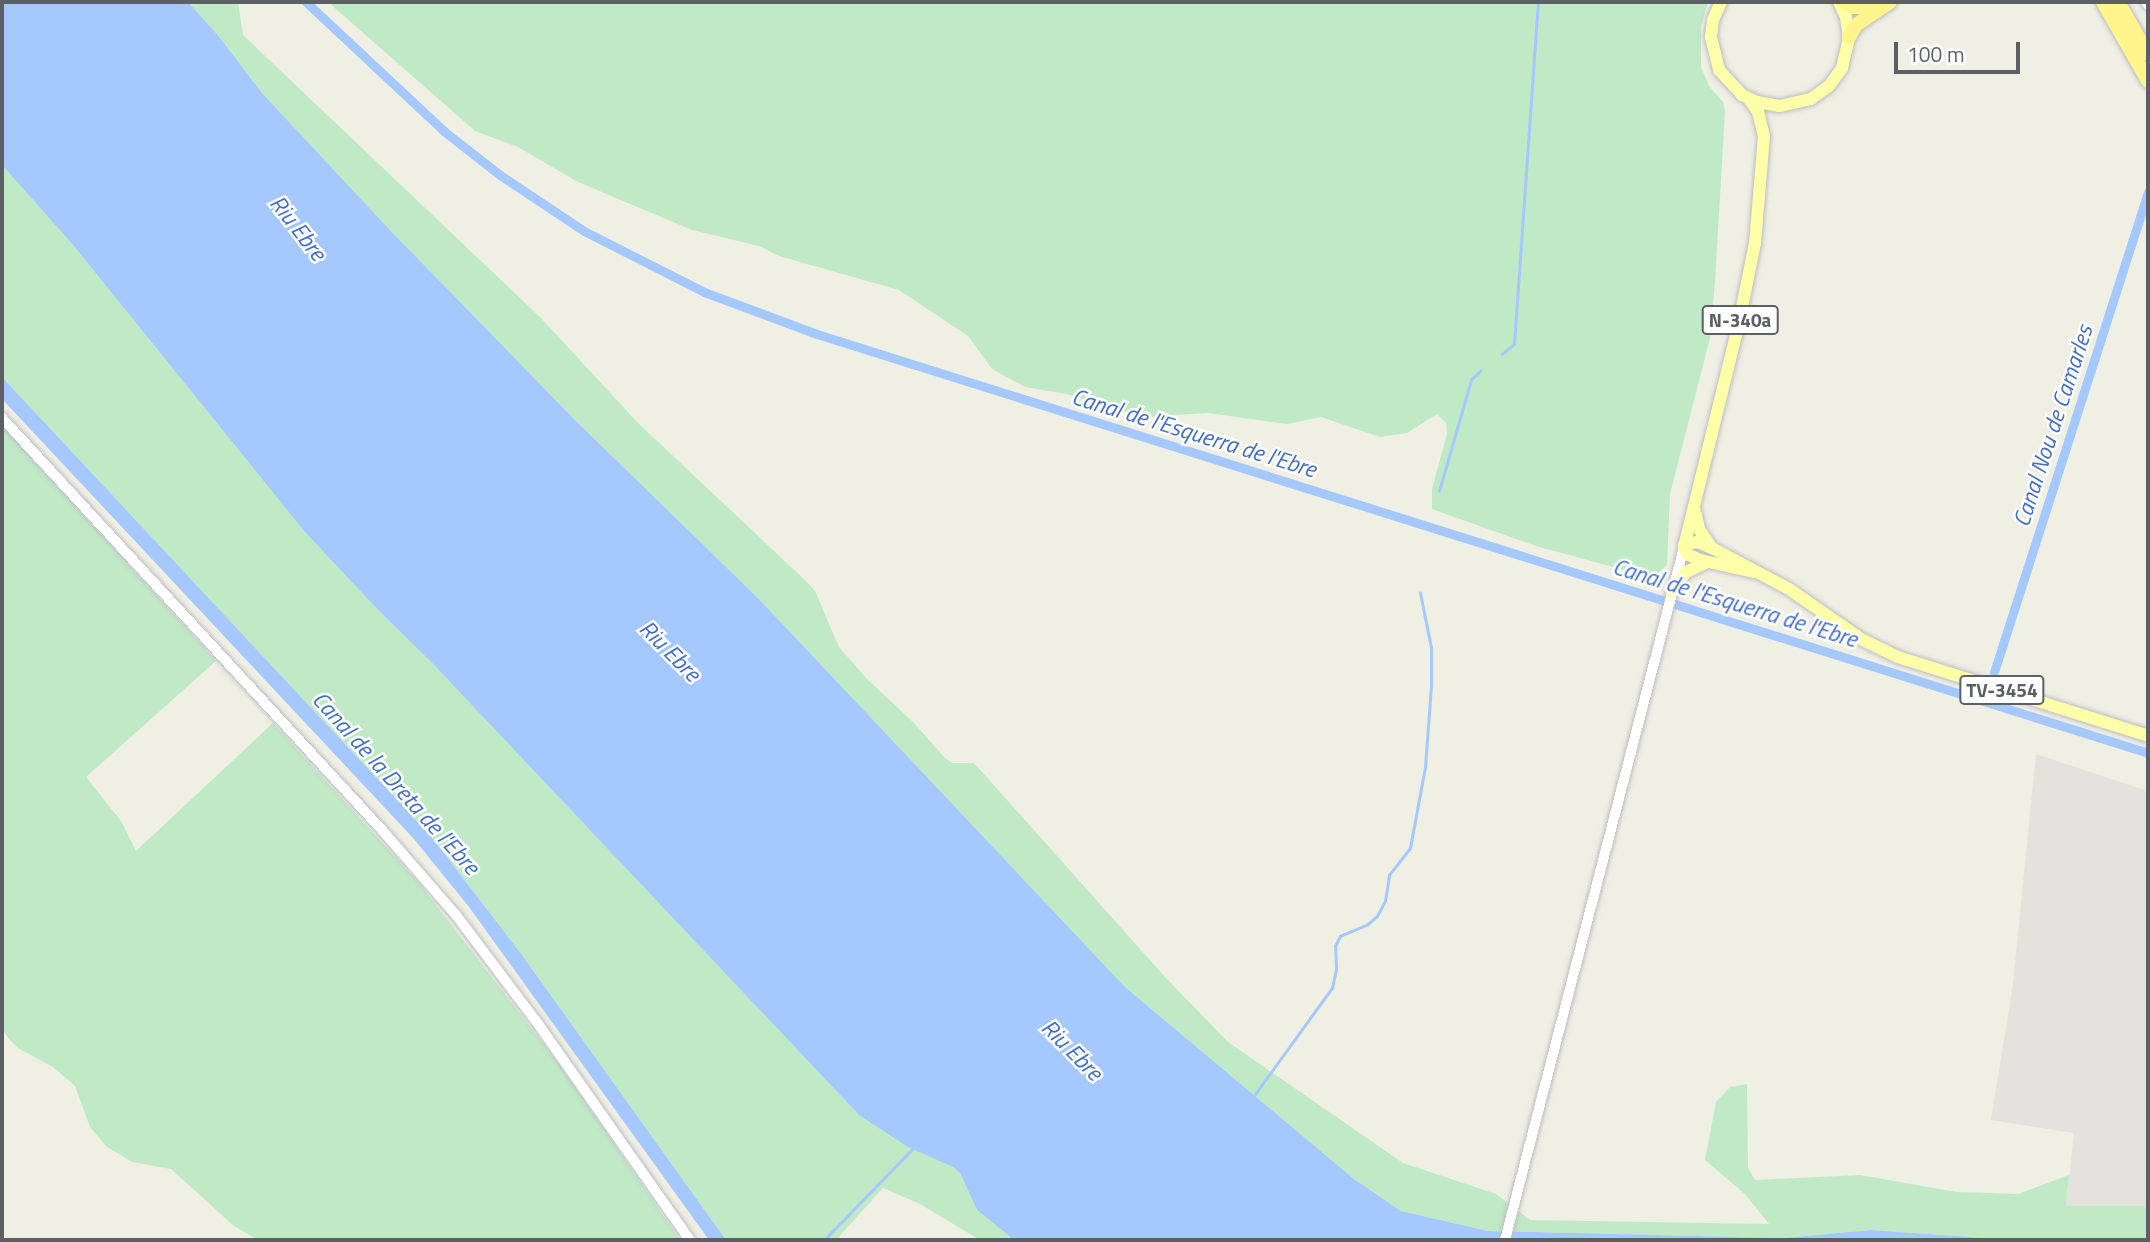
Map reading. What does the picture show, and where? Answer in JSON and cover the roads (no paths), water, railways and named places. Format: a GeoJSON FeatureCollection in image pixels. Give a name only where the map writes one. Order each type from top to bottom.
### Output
{"type":"FeatureCollection","features":[{"type":"Feature","properties":{"kind":"highway"},"geometry":{"type":"LineString","coordinates":[[1841,2],[1853,7],[1871,9],[1888,3]]}},
{"type":"Feature","properties":{"kind":"highway"},"geometry":{"type":"LineString","coordinates":[[2103,2],[2148,81]]}},
{"type":"Feature","properties":{"kind":"highway"},"geometry":{"type":"LineString","coordinates":[[2118,2],[2148,54]]}},
{"type":"Feature","properties":{"kind":"highway"},"geometry":{"type":"LineString","coordinates":[[1849,37],[1856,25],[1888,3]]}},
{"type":"Feature","properties":{"kind":"main road"},"geometry":{"type":"LineString","coordinates":[[1721,2],[1712,29],[1713,54],[1724,77],[1749,99],[1780,106],[1811,99],[1829,86],[1842,68],[1849,37],[1841,2]]}},
{"type":"Feature","properties":{"kind":"main road","name":"N-340a"},"geometry":{"type":"LineString","coordinates":[[1749,99],[1758,112],[1764,136]]}},
{"type":"Feature","properties":{"kind":"main road","name":"N-340a"},"geometry":{"type":"LineString","coordinates":[[1684,546],[1753,257],[1764,136],[1768,121],[1780,106]]}},
{"type":"Feature","properties":{"kind":"main road"},"geometry":{"type":"LineString","coordinates":[[1671,593],[1700,564],[1707,544],[1697,524],[1695,500]]}},
{"type":"Feature","properties":{"kind":"main road"},"geometry":{"type":"LineString","coordinates":[[1700,564],[1687,554],[1684,546],[1692,542],[1707,544]]}},
{"type":"Feature","properties":{"kind":"main road","name":"TV-3454"},"geometry":{"type":"LineString","coordinates":[[1707,544],[1789,589],[1847,631],[1898,657],[2148,736]]}},
{"type":"Feature","properties":{"kind":"main road","name":"TV-3454"},"geometry":{"type":"LineString","coordinates":[[1700,564],[1754,572]]}},
{"type":"Feature","properties":{"kind":"street"},"geometry":{"type":"LineString","coordinates":[[2,418],[382,830],[456,915],[536,1021],[690,1240]]}},
{"type":"Feature","properties":{"kind":"street","name":"N-340a"},"geometry":{"type":"LineString","coordinates":[[1506,1240],[1684,546]]}},
{"type":"Feature","properties":{"kind":"water","name":"Riu Ebre"},"geometry":{"type":"Polygon","coordinates":[[[2,2],[188,2],[217,34],[262,93],[389,229],[577,422],[759,599],[1125,987],[1354,1179],[1401,1211],[1488,1231],[1784,1238],[1871,1230],[2013,1240],[1014,1240],[977,1210],[960,1173],[953,1167],[908,1147],[859,1115],[433,664],[377,609],[304,531],[73,245],[2,165],[2,2]]]}},
{"type":"Feature","properties":{"kind":"water"},"geometry":{"type":"Polygon","coordinates":[[[2,377],[430,835],[522,955],[726,1240],[709,1240],[469,907],[414,839],[2,399],[2,377]]]}},
{"type":"Feature","properties":{"kind":"waterway","name":"Canal de l'Esquerra de l'Ebre"},"geometry":{"type":"LineString","coordinates":[[306,2],[445,132],[500,175],[584,231],[704,292],[817,334],[2148,753]]}},
{"type":"Feature","properties":{"kind":"waterway"},"geometry":{"type":"LineString","coordinates":[[1502,354],[1514,344],[1538,3]]}},
{"type":"Feature","properties":{"kind":"waterway","name":"Canal Nou de Camarles"},"geometry":{"type":"LineString","coordinates":[[1994,672],[2148,192]]}},
{"type":"Feature","properties":{"kind":"waterway"},"geometry":{"type":"LineString","coordinates":[[1439,491],[1471,380],[1480,371]]}},
{"type":"Feature","properties":{"kind":"waterway"},"geometry":{"type":"LineString","coordinates":[[1253,1097],[1332,988],[1336,969],[1335,946],[1340,936],[1368,924],[1377,916],[1385,901],[1389,875],[1410,848],[1425,767],[1431,686],[1431,648],[1420,593]]}},
{"type":"Feature","properties":{"kind":"waterway"},"geometry":{"type":"LineString","coordinates":[[824,1240],[914,1147]]}},
{"type":"Feature","properties":{"kind":"water label","name":"Canal de la Dreta de l'Ebre"},"geometry":{"type":"Point","coordinates":[396,783]}}]}
